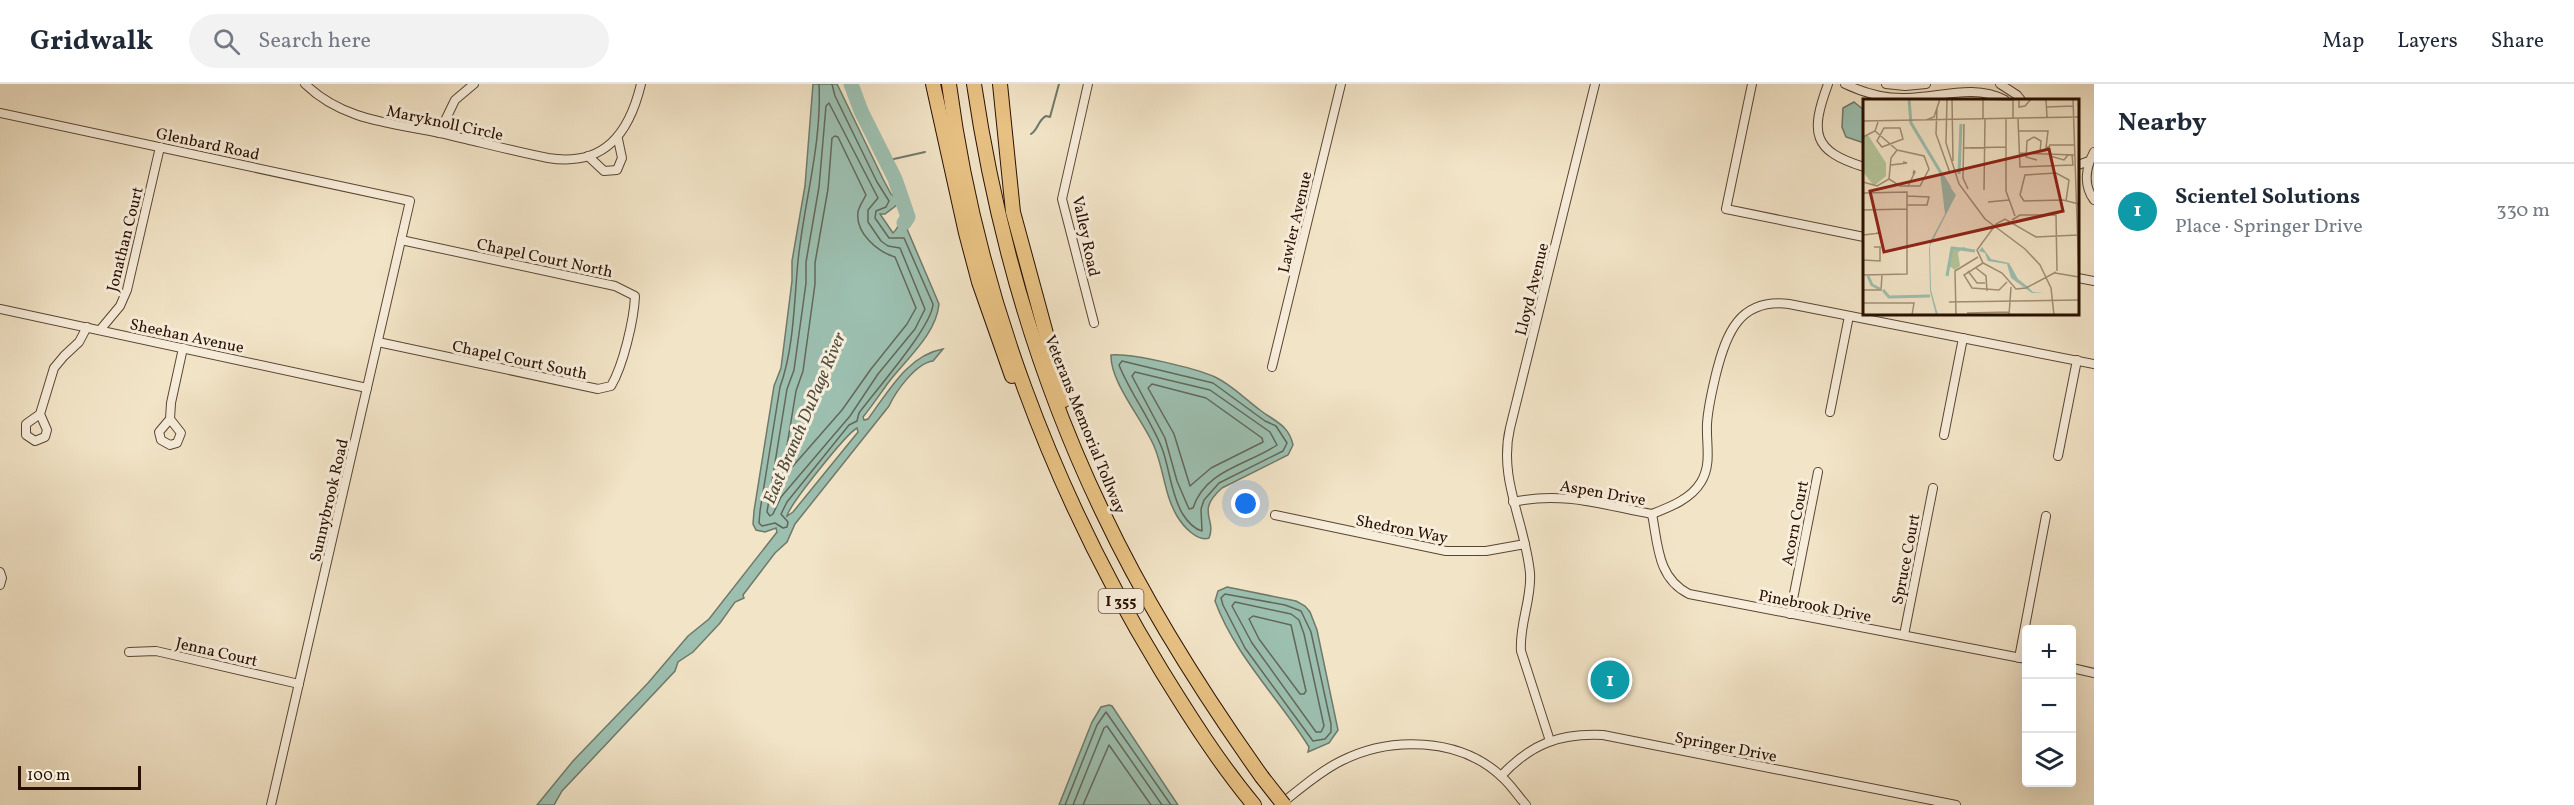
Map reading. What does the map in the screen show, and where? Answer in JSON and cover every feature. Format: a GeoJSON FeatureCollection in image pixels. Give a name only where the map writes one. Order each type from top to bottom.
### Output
{"type":"FeatureCollection","features":[{"type":"Feature","properties":{"kind":"highway"},"geometry":{"type":"LineString","coordinates":[[933,84],[955,192],[979,282],[1011,375],[1027,394]]}},
{"type":"Feature","properties":{"kind":"highway","name":"I 355"},"geometry":{"type":"LineString","coordinates":[[949,84],[969,194],[986,266],[1027,394],[1076,513],[1121,602],[1189,715],[1254,805]]}},
{"type":"Feature","properties":{"kind":"highway","name":"Veterans Memorial Tollway"},"geometry":{"type":"LineString","coordinates":[[974,84],[991,182],[1018,291],[1035,345],[1072,444],[1103,515],[1141,586],[1203,692],[1262,777],[1286,802]]}},
{"type":"Feature","properties":{"kind":"highway"},"geometry":{"type":"LineString","coordinates":[[1000,84],[1013,212],[1069,422],[1072,444]]}},
{"type":"Feature","properties":{"kind":"street","name":"Maryknoll Circle"},"geometry":{"type":"LineString","coordinates":[[305,84],[329,103],[356,116],[555,160],[588,156],[605,149],[618,139]]}},
{"type":"Feature","properties":{"kind":"street"},"geometry":{"type":"LineString","coordinates":[[439,133],[455,100],[474,84]]}},
{"type":"Feature","properties":{"kind":"street"},"geometry":{"type":"LineString","coordinates":[[588,156],[604,171],[617,170],[622,158],[618,139],[633,112],[641,84]]}},
{"type":"Feature","properties":{"kind":"street","name":"Valley Road"},"geometry":{"type":"LineString","coordinates":[[1088,84],[1062,200],[1094,323]]}},
{"type":"Feature","properties":{"kind":"street","name":"Lawler Avenue"},"geometry":{"type":"LineString","coordinates":[[1272,367],[1341,84]]}},
{"type":"Feature","properties":{"kind":"street","name":"Lloyd Avenue"},"geometry":{"type":"LineString","coordinates":[[1550,741],[1521,651],[1530,574],[1506,468],[1508,438],[1595,84]]}},
{"type":"Feature","properties":{"kind":"street"},"geometry":{"type":"LineString","coordinates":[[1752,84],[1726,209],[1863,237]]}},
{"type":"Feature","properties":{"kind":"street"},"geometry":{"type":"LineString","coordinates":[[1828,84],[1818,112],[1818,134],[1825,150],[1845,161],[1863,167]]}},
{"type":"Feature","properties":{"kind":"street"},"geometry":{"type":"LineString","coordinates":[[1845,84],[1880,96],[1905,98],[1931,98],[1960,88],[1983,86],[2004,99]]}},
{"type":"Feature","properties":{"kind":"street"},"geometry":{"type":"LineString","coordinates":[[1886,84],[1905,86],[1926,84]]}},
{"type":"Feature","properties":{"kind":"street"},"geometry":{"type":"LineString","coordinates":[[1930,84],[1931,98]]}},
{"type":"Feature","properties":{"kind":"street"},"geometry":{"type":"LineString","coordinates":[[2000,84],[2020,99]]}},
{"type":"Feature","properties":{"kind":"street","name":"Glenbard Road"},"geometry":{"type":"LineString","coordinates":[[0,113],[410,201]]}},
{"type":"Feature","properties":{"kind":"street","name":"Jonathan Court"},"geometry":{"type":"LineString","coordinates":[[100,330],[120,306],[127,290],[160,147]]}},
{"type":"Feature","properties":{"kind":"street"},"geometry":{"type":"LineString","coordinates":[[2094,152],[2082,161],[2094,200]]}},
{"type":"Feature","properties":{"kind":"street","name":"Sunnybrook Road"},"geometry":{"type":"LineString","coordinates":[[271,805],[410,201]]}},
{"type":"Feature","properties":{"kind":"street","name":"Chapel Court North"},"geometry":{"type":"LineString","coordinates":[[401,240],[619,287],[635,296],[635,309],[626,342]]}},
{"type":"Feature","properties":{"kind":"street"},"geometry":{"type":"LineString","coordinates":[[2079,278],[2094,281]]}},
{"type":"Feature","properties":{"kind":"street"},"geometry":{"type":"LineString","coordinates":[[1652,514],[1673,506],[1696,490],[1703,478],[1708,456],[1707,422],[1710,398],[1726,338],[1733,326],[1749,312],[1776,303],[2094,364]]}},
{"type":"Feature","properties":{"kind":"street","name":"Sheehan Avenue"},"geometry":{"type":"LineString","coordinates":[[0,309],[367,388]]}},
{"type":"Feature","properties":{"kind":"street"},"geometry":{"type":"LineString","coordinates":[[1830,412],[1849,316]]}},
{"type":"Feature","properties":{"kind":"street"},"geometry":{"type":"LineString","coordinates":[[39,414],[54,368],[79,342],[87,327]]}},
{"type":"Feature","properties":{"kind":"street"},"geometry":{"type":"LineString","coordinates":[[1944,435],[1963,338]]}},
{"type":"Feature","properties":{"kind":"street","name":"Chapel Court South"},"geometry":{"type":"LineString","coordinates":[[378,342],[598,389],[611,386],[616,379],[620,372],[626,342]]}},
{"type":"Feature","properties":{"kind":"street"},"geometry":{"type":"LineString","coordinates":[[170,419],[171,403],[183,348]]}},
{"type":"Feature","properties":{"kind":"street"},"geometry":{"type":"LineString","coordinates":[[2058,456],[2077,360]]}},
{"type":"Feature","properties":{"kind":"street","name":"Acorn Court"},"geometry":{"type":"LineString","coordinates":[[1790,614],[1818,472]]}},
{"type":"Feature","properties":{"kind":"street","name":"Spruce Court"},"geometry":{"type":"LineString","coordinates":[[1904,635],[1933,488]]}},
{"type":"Feature","properties":{"kind":"street","name":"Aspen Drive"},"geometry":{"type":"LineString","coordinates":[[1513,502],[1560,496],[1652,514]]}},
{"type":"Feature","properties":{"kind":"street","name":"Pinebrook Drive"},"geometry":{"type":"LineString","coordinates":[[1652,514],[1658,554],[1665,572],[1682,590],[1702,597],[2022,658]]}},
{"type":"Feature","properties":{"kind":"street","name":"Shedron Way"},"geometry":{"type":"LineString","coordinates":[[1275,516],[1446,551],[1479,552],[1525,544]]}},
{"type":"Feature","properties":{"kind":"street"},"geometry":{"type":"LineString","coordinates":[[2028,625],[2046,516]]}},
{"type":"Feature","properties":{"kind":"street"},"geometry":{"type":"LineString","coordinates":[[0,572],[2,578],[0,585]]}},
{"type":"Feature","properties":{"kind":"street","name":"Jenna Court"},"geometry":{"type":"LineString","coordinates":[[129,652],[156,651],[299,684]]}},
{"type":"Feature","properties":{"kind":"street"},"geometry":{"type":"LineString","coordinates":[[2076,669],[2094,673]]}},
{"type":"Feature","properties":{"kind":"street","name":"Springer Drive"},"geometry":{"type":"LineString","coordinates":[[1501,776],[1522,756],[1550,741],[1584,734],[1603,735],[1956,805]]}},
{"type":"Feature","properties":{"kind":"street"},"geometry":{"type":"LineString","coordinates":[[1286,802],[1339,762],[1363,752],[1394,745],[1426,745],[1450,750],[1476,760],[1501,776],[1526,805]]}},
{"type":"Feature","properties":{"kind":"water"},"geometry":{"type":"Polygon","coordinates":[[[813,84],[837,84],[891,194],[910,207],[906,219],[907,229],[939,304],[937,315],[926,336],[888,383],[863,417],[864,420],[868,419],[909,367],[919,359],[943,349],[933,361],[913,372],[896,393],[889,406],[795,524],[787,542],[775,553],[743,595],[744,598],[735,602],[720,623],[693,652],[678,662],[675,671],[562,791],[554,805],[537,805],[573,761],[648,683],[688,636],[709,619],[777,532],[776,528],[765,532],[756,530],[753,524],[754,511],[774,386],[781,368],[792,281],[792,261],[805,186],[813,84]],[[897,205],[885,214],[880,214],[893,233],[901,219],[901,212],[897,205]],[[857,428],[819,470],[787,516],[793,512],[858,432],[857,428]]]}},
{"type":"Feature","properties":{"kind":"water"},"geometry":{"type":"Polygon","coordinates":[[[1854,102],[1863,109],[1863,143],[1846,137],[1842,127],[1843,108],[1854,102]]]}},
{"type":"Feature","properties":{"kind":"water"},"geometry":{"type":"Polygon","coordinates":[[[1111,355],[1133,356],[1163,362],[1215,377],[1280,424],[1291,438],[1293,445],[1288,455],[1222,488],[1214,496],[1208,509],[1211,525],[1209,538],[1204,539],[1195,535],[1177,516],[1169,499],[1154,446],[1121,389],[1112,366],[1111,355]]]}},
{"type":"Feature","properties":{"kind":"water"},"geometry":{"type":"Polygon","coordinates":[[[1227,587],[1296,601],[1310,612],[1317,630],[1338,730],[1329,743],[1308,752],[1309,747],[1234,640],[1215,601],[1218,591],[1227,587]]]}},
{"type":"Feature","properties":{"kind":"water"},"geometry":{"type":"Polygon","coordinates":[[[1112,706],[1178,805],[1059,805],[1092,722],[1101,707],[1112,706]]]}},
{"type":"Feature","properties":{"kind":"waterway","name":"East Branch DuPage River"},"geometry":{"type":"LineString","coordinates":[[851,84],[861,111],[895,179],[908,217],[904,223]]}},
{"type":"Feature","properties":{"kind":"waterway"},"geometry":{"type":"LineString","coordinates":[[1031,134],[1043,118],[1050,117],[1059,84]]}},
{"type":"Feature","properties":{"kind":"waterway"},"geometry":{"type":"LineString","coordinates":[[885,161],[925,152]]}},
{"type":"Feature","properties":{"kind":"place","name":"Scientel Solutions"},"geometry":{"type":"Point","coordinates":[1610,680]}}]}
